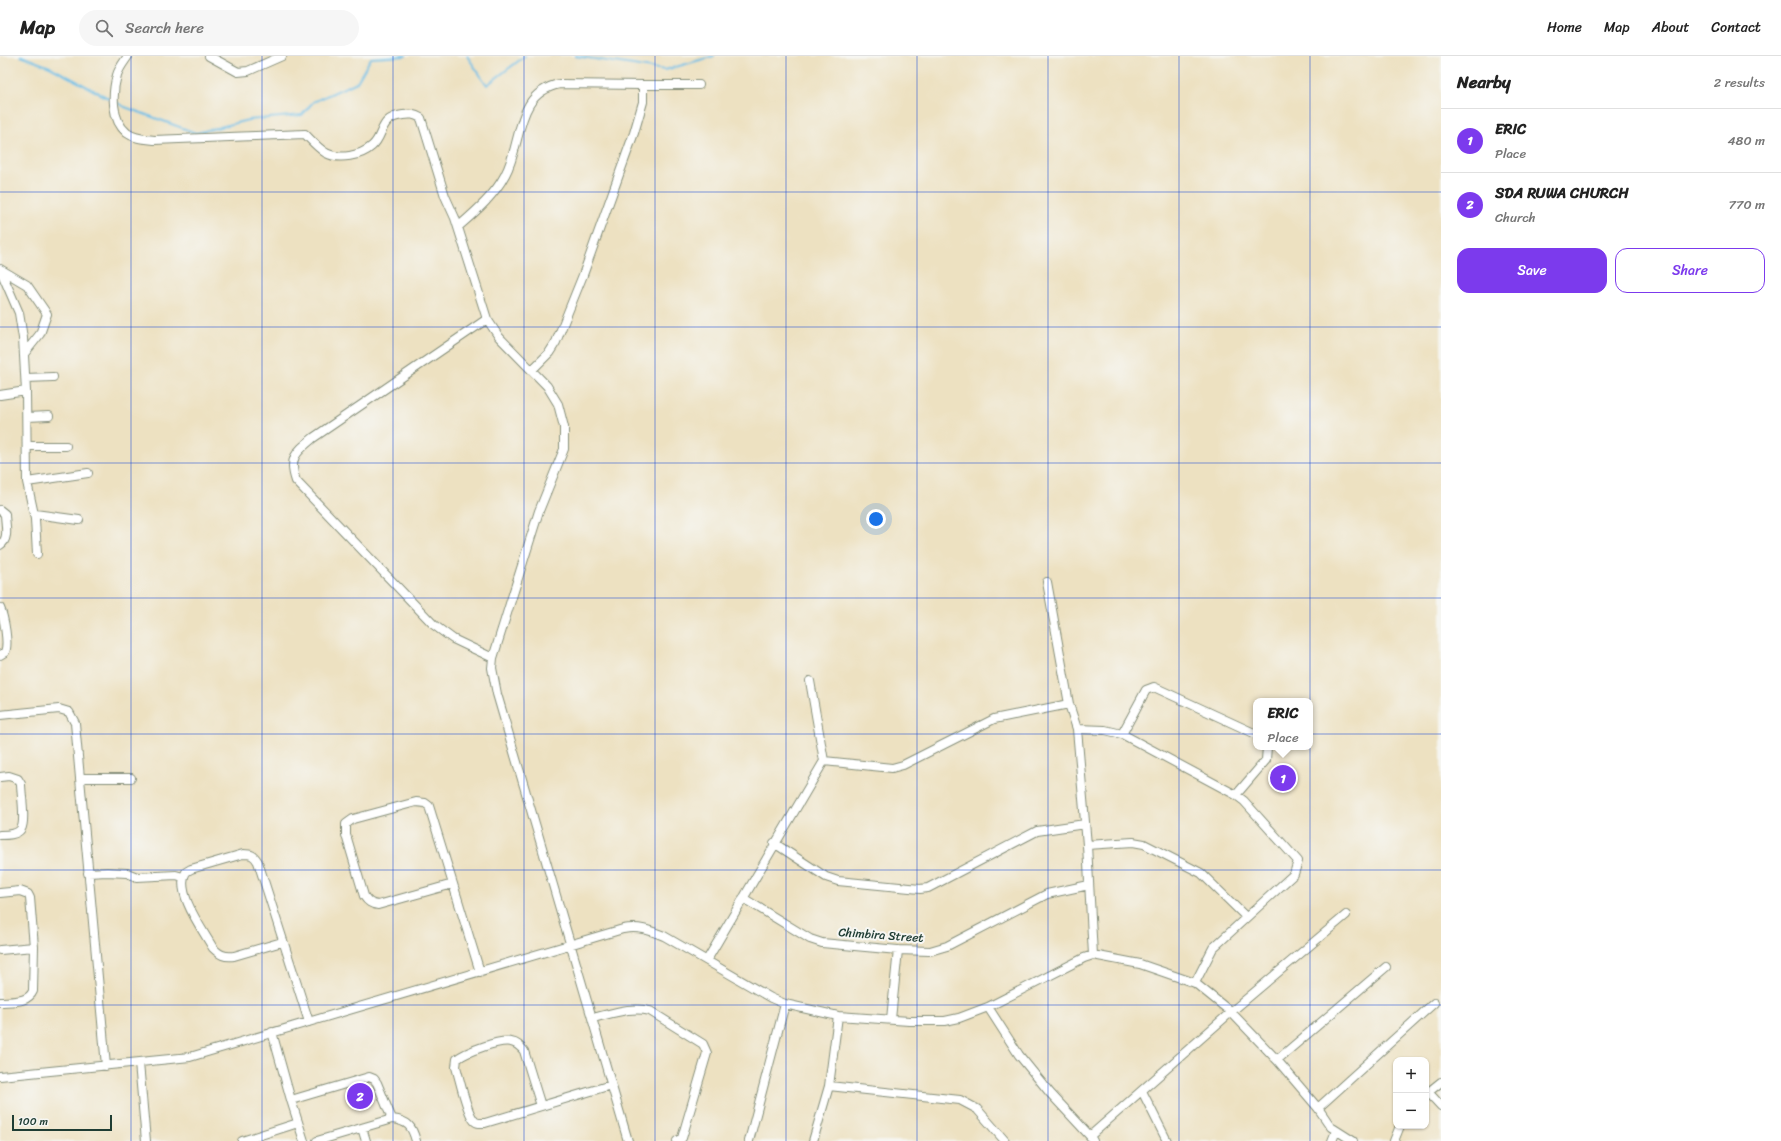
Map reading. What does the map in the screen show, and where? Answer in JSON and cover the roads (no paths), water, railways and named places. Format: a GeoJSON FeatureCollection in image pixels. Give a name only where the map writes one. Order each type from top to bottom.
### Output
{"type":"FeatureCollection","features":[{"type":"Feature","properties":{"kind":"street"},"geometry":{"type":"LineString","coordinates":[[128,56],[117,75],[114,96],[115,114],[127,133],[135,137],[154,140],[305,134],[326,153],[338,157],[355,155],[373,146],[388,120],[398,116],[413,114],[421,118],[445,196],[458,227],[486,319],[499,336],[547,386],[558,404],[564,427],[564,449],[539,511],[493,658],[493,680],[628,1141]]}},
{"type":"Feature","properties":{"kind":"street"},"geometry":{"type":"LineString","coordinates":[[209,56],[238,72],[248,71],[282,56]]}},
{"type":"Feature","properties":{"kind":"street"},"geometry":{"type":"LineString","coordinates":[[458,227],[484,203],[506,174],[526,111],[532,99],[540,91],[560,84],[699,85]]}},
{"type":"Feature","properties":{"kind":"street"},"geometry":{"type":"LineString","coordinates":[[532,370],[549,353],[556,342],[583,275],[634,133],[643,102],[643,85]]}},
{"type":"Feature","properties":{"kind":"street"},"geometry":{"type":"LineString","coordinates":[[0,269],[27,285],[47,314],[40,334],[24,354]]}},
{"type":"Feature","properties":{"kind":"street"},"geometry":{"type":"LineString","coordinates":[[0,269],[19,313],[26,378],[27,482],[35,514],[37,554]]}},
{"type":"Feature","properties":{"kind":"street"},"geometry":{"type":"LineString","coordinates":[[486,319],[313,438],[297,452],[292,463],[292,470],[296,481],[434,625],[453,639],[493,658]]}},
{"type":"Feature","properties":{"kind":"street"},"geometry":{"type":"LineString","coordinates":[[26,378],[53,377]]}},
{"type":"Feature","properties":{"kind":"street"},"geometry":{"type":"LineString","coordinates":[[0,395],[26,391]]}},
{"type":"Feature","properties":{"kind":"street"},"geometry":{"type":"LineString","coordinates":[[27,417],[49,416]]}},
{"type":"Feature","properties":{"kind":"street"},"geometry":{"type":"LineString","coordinates":[[27,446],[66,446]]}},
{"type":"Feature","properties":{"kind":"street"},"geometry":{"type":"LineString","coordinates":[[27,482],[88,473]]}},
{"type":"Feature","properties":{"kind":"street"},"geometry":{"type":"LineString","coordinates":[[0,510],[4,514],[6,538],[4,543],[0,545]]}},
{"type":"Feature","properties":{"kind":"street"},"geometry":{"type":"LineString","coordinates":[[35,514],[80,520]]}},
{"type":"Feature","properties":{"kind":"street"},"geometry":{"type":"LineString","coordinates":[[1047,582],[1069,704],[1076,729],[1087,845],[1093,955]]}},
{"type":"Feature","properties":{"kind":"street"},"geometry":{"type":"LineString","coordinates":[[0,608],[3,616],[7,644],[5,652],[0,655]]}},
{"type":"Feature","properties":{"kind":"street"},"geometry":{"type":"LineString","coordinates":[[707,960],[774,843],[824,761],[810,681]]}},
{"type":"Feature","properties":{"kind":"street"},"geometry":{"type":"LineString","coordinates":[[1122,734],[1146,690],[1154,687],[1253,733]]}},
{"type":"Feature","properties":{"kind":"street"},"geometry":{"type":"LineString","coordinates":[[824,761],[892,768],[903,765],[994,719],[1069,704]]}},
{"type":"Feature","properties":{"kind":"street"},"geometry":{"type":"LineString","coordinates":[[0,715],[59,709],[69,712],[75,723],[106,1066]]}},
{"type":"Feature","properties":{"kind":"street"},"geometry":{"type":"LineString","coordinates":[[1076,729],[1105,730],[1122,734],[1236,795],[1244,801],[1298,861],[1294,874],[1213,948],[1195,983]]}},
{"type":"Feature","properties":{"kind":"street"},"geometry":{"type":"LineString","coordinates":[[1236,795],[1266,760],[1267,750]]}},
{"type":"Feature","properties":{"kind":"street"},"geometry":{"type":"LineString","coordinates":[[0,777],[9,776],[18,779],[21,784],[23,823],[21,830],[0,835]]}},
{"type":"Feature","properties":{"kind":"street"},"geometry":{"type":"LineString","coordinates":[[80,778],[132,778]]}},
{"type":"Feature","properties":{"kind":"street"},"geometry":{"type":"LineString","coordinates":[[453,884],[378,906],[372,905],[364,896],[346,835],[346,824],[353,819],[420,801],[425,802],[432,812],[480,972]]}},
{"type":"Feature","properties":{"kind":"street"},"geometry":{"type":"LineString","coordinates":[[774,843],[826,877],[838,881],[920,889],[928,888],[1037,831],[1085,824]]}},
{"type":"Feature","properties":{"kind":"street"},"geometry":{"type":"LineString","coordinates":[[1087,845],[1133,842],[1144,844],[1201,873],[1246,917]]}},
{"type":"Feature","properties":{"kind":"street"},"geometry":{"type":"LineString","coordinates":[[282,942],[234,956],[227,957],[218,954],[213,948],[185,899],[182,890],[183,877],[186,872],[191,869],[243,854],[250,854],[254,856],[258,862],[308,1022]]}},
{"type":"Feature","properties":{"kind":"street"},"geometry":{"type":"LineString","coordinates":[[88,873],[118,872],[137,877],[176,875],[183,877]]}},
{"type":"Feature","properties":{"kind":"street","name":"Chimbira Street"},"geometry":{"type":"LineString","coordinates":[[743,898],[810,939],[822,943],[898,950],[938,949],[1047,894],[1089,885]]}},
{"type":"Feature","properties":{"kind":"street"},"geometry":{"type":"LineString","coordinates":[[0,893],[20,891],[28,894],[30,898],[34,948],[33,990],[31,995],[22,1000],[0,1002]]}},
{"type":"Feature","properties":{"kind":"street"},"geometry":{"type":"LineString","coordinates":[[988,1007],[1018,1055],[1092,1138],[1142,1091],[1231,1012],[1346,915]]}},
{"type":"Feature","properties":{"kind":"street"},"geometry":{"type":"LineString","coordinates":[[0,1076],[196,1056],[272,1032],[623,929],[646,928],[664,936],[707,960],[771,998],[785,1004],[838,1016],[909,1021],[945,1021],[959,1018],[988,1007],[1084,958],[1093,955],[1140,964],[1195,983],[1231,1012],[1277,1060],[1318,1108],[1331,1127],[1353,1141]]}},
{"type":"Feature","properties":{"kind":"street"},"geometry":{"type":"LineString","coordinates":[[0,950],[34,948]]}},
{"type":"Feature","properties":{"kind":"street"},"geometry":{"type":"LineString","coordinates":[[891,1019],[898,950]]}},
{"type":"Feature","properties":{"kind":"street"},"geometry":{"type":"LineString","coordinates":[[1277,1060],[1386,966]]}},
{"type":"Feature","properties":{"kind":"street"},"geometry":{"type":"LineString","coordinates":[[1318,1108],[1434,1003]]}},
{"type":"Feature","properties":{"kind":"street"},"geometry":{"type":"LineString","coordinates":[[749,1141],[785,1004]]}},
{"type":"Feature","properties":{"kind":"street"},"geometry":{"type":"LineString","coordinates":[[592,1018],[629,1009],[642,1008],[650,1011],[703,1044],[707,1053],[684,1133],[682,1138],[677,1141]]}},
{"type":"Feature","properties":{"kind":"street"},"geometry":{"type":"LineString","coordinates":[[813,1141],[828,1086],[838,1016]]}},
{"type":"Feature","properties":{"kind":"street"},"geometry":{"type":"LineString","coordinates":[[272,1032],[304,1141]]}},
{"type":"Feature","properties":{"kind":"street"},"geometry":{"type":"LineString","coordinates":[[541,1106],[524,1051],[519,1045],[503,1041],[463,1055],[457,1060],[456,1067],[470,1113],[474,1120],[478,1123],[485,1123],[611,1085]]}},
{"type":"Feature","properties":{"kind":"street"},"geometry":{"type":"LineString","coordinates":[[139,1063],[146,1141]]}},
{"type":"Feature","properties":{"kind":"street"},"geometry":{"type":"LineString","coordinates":[[291,1100],[369,1077],[374,1079],[377,1083],[392,1120]]}},
{"type":"Feature","properties":{"kind":"street"},"geometry":{"type":"LineString","coordinates":[[1429,1091],[1441,1082]]}},
{"type":"Feature","properties":{"kind":"street"},"geometry":{"type":"LineString","coordinates":[[828,1086],[960,1100],[977,1109],[1006,1141]]}},
{"type":"Feature","properties":{"kind":"street"},"geometry":{"type":"LineString","coordinates":[[1142,1091],[1167,1141]]}},
{"type":"Feature","properties":{"kind":"street"},"geometry":{"type":"LineString","coordinates":[[1429,1095],[1441,1106]]}},
{"type":"Feature","properties":{"kind":"street"},"geometry":{"type":"LineString","coordinates":[[317,1141],[392,1120],[401,1120],[408,1123],[414,1132],[416,1141]]}},
{"type":"Feature","properties":{"kind":"street"},"geometry":{"type":"LineString","coordinates":[[242,1141],[298,1123]]}},
{"type":"Feature","properties":{"kind":"street"},"geometry":{"type":"LineString","coordinates":[[362,1128],[366,1141]]}},
{"type":"Feature","properties":{"kind":"street"},"geometry":{"type":"LineString","coordinates":[[1394,1141],[1399,1129]]}},
{"type":"Feature","properties":{"kind":"street"},"geometry":{"type":"LineString","coordinates":[[1332,1141],[1336,1131]]}},
{"type":"Feature","properties":{"kind":"waterway"},"geometry":{"type":"LineString","coordinates":[[21,56],[50,67],[112,100]]}},
{"type":"Feature","properties":{"kind":"waterway"},"geometry":{"type":"LineString","coordinates":[[116,102],[125,107],[196,133],[248,120],[302,115],[313,102],[357,82],[371,58],[406,56]]}},
{"type":"Feature","properties":{"kind":"waterway"},"geometry":{"type":"LineString","coordinates":[[467,56],[487,85],[525,56]]}},
{"type":"Feature","properties":{"kind":"waterway"},"geometry":{"type":"LineString","coordinates":[[575,56],[665,70],[714,56]]}},
{"type":"Feature","properties":{"kind":"place","name":"ERIC"},"geometry":{"type":"Point","coordinates":[1283,778]}},
{"type":"Feature","properties":{"kind":"place","name":"SDA RUWA CHURCH"},"geometry":{"type":"Point","coordinates":[360,1096]}}]}
